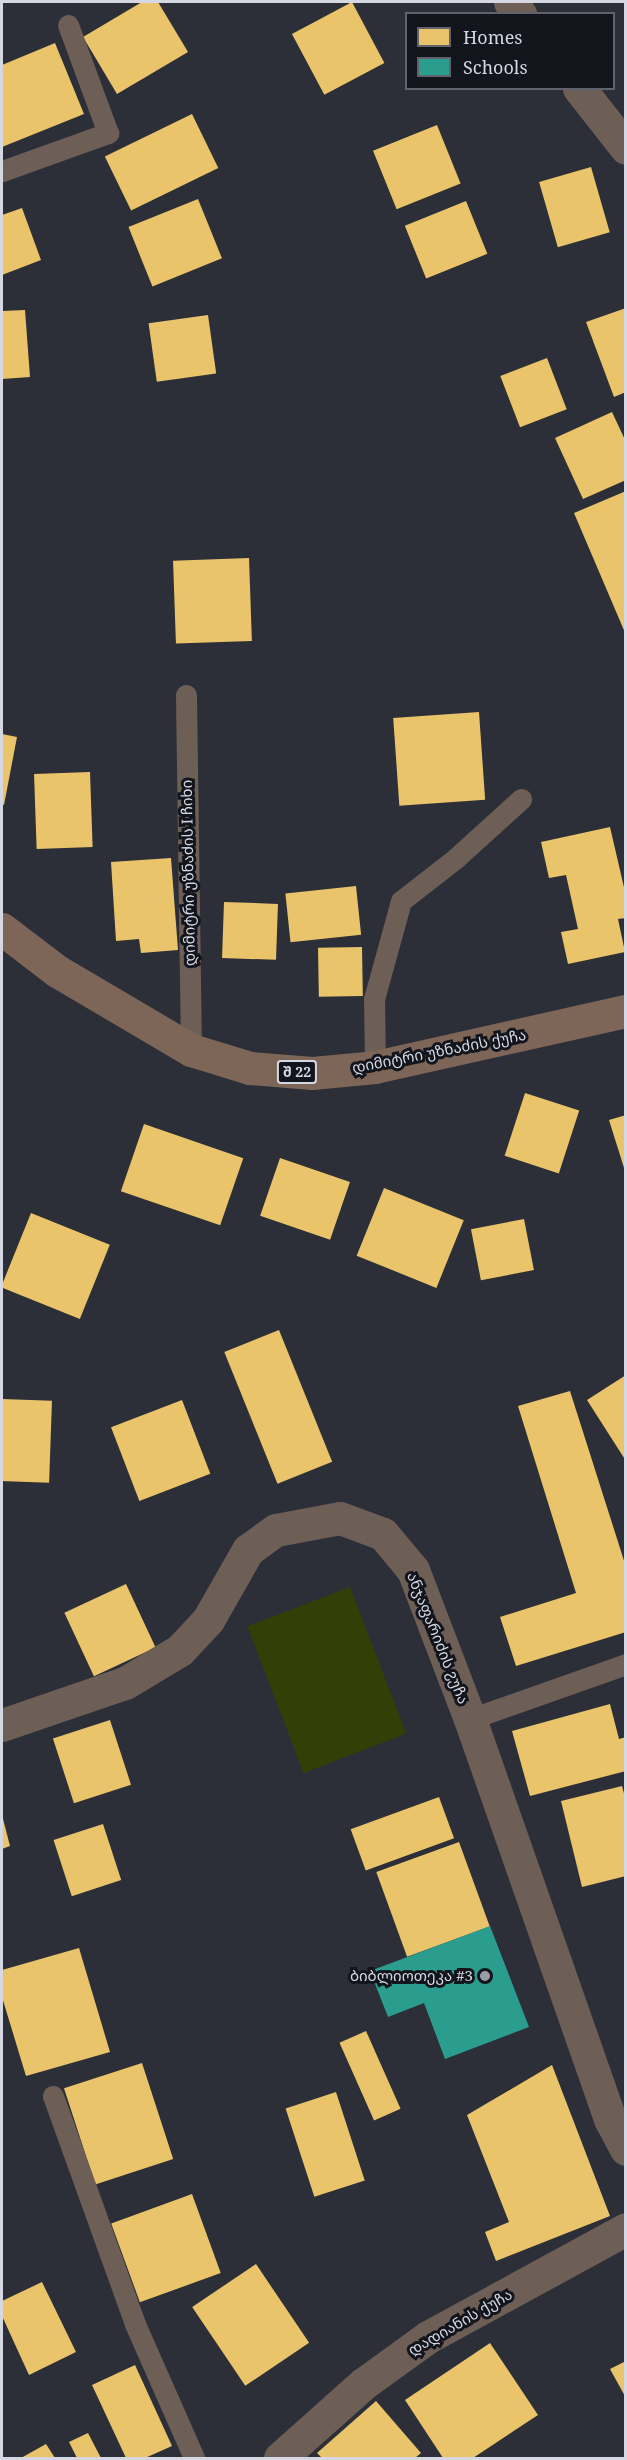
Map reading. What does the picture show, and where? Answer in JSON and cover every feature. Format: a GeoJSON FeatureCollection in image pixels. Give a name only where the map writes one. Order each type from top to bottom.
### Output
{"type":"FeatureCollection","features":[{"type":"Feature","properties":{"kind":"main road","name":"დიმიტრი უზნაძის ქუჩა"},"geometry":{"type":"LineString","coordinates":[[2,929],[57,971],[191,1050],[260,1069],[312,1073],[375,1067],[626,1011]]}},
{"type":"Feature","properties":{"kind":"street"},"geometry":{"type":"LineString","coordinates":[[581,90],[626,148]]}},
{"type":"Feature","properties":{"kind":"street","name":"ანჯაფარიძის ჷუჩა"},"geometry":{"type":"LineString","coordinates":[[2,1725],[125,1683],[180,1650],[208,1620],[248,1550],[276,1530],[340,1518],[383,1534],[413,1570],[471,1719],[610,2119],[626,2149]]}},
{"type":"Feature","properties":{"kind":"street","name":"დადიანის ქუჩა"},"geometry":{"type":"LineString","coordinates":[[288,2456],[363,2384],[428,2337],[626,2229]]}},
{"type":"Feature","properties":{"kind":"lane"},"geometry":{"type":"LineString","coordinates":[[2,171],[108,134],[68,26]]}},
{"type":"Feature","properties":{"kind":"lane","name":"დიმიტრი უზნაძის I ჩიხი"},"geometry":{"type":"LineString","coordinates":[[186,695],[191,1050]]}},
{"type":"Feature","properties":{"kind":"lane"},"geometry":{"type":"LineString","coordinates":[[375,1067],[374,999],[401,901],[456,858],[521,799]]}},
{"type":"Feature","properties":{"kind":"lane"},"geometry":{"type":"LineString","coordinates":[[471,1719],[626,1664]]}},
{"type":"Feature","properties":{"kind":"lane"},"geometry":{"type":"LineString","coordinates":[[53,2096],[135,2324],[194,2458]]}},
{"type":"Feature","properties":{"kind":"green space"},"geometry":{"type":"Polygon","coordinates":[[[350,1587],[406,1734],[304,1773],[247,1626],[350,1587]]]}},
{"type":"Feature","properties":{"kind":"building: Homes"},"geometry":{"type":"Polygon","coordinates":[[[142,2],[158,2],[188,52],[117,94],[83,37],[142,2]]]}},
{"type":"Feature","properties":{"kind":"building: Homes"},"geometry":{"type":"Polygon","coordinates":[[[352,2],[384,63],[324,95],[292,34],[352,2]]]}},
{"type":"Feature","properties":{"kind":"building: Homes"},"geometry":{"type":"Polygon","coordinates":[[[55,43],[84,114],[2,147],[2,65],[55,43]]]}},
{"type":"Feature","properties":{"kind":"building: Homes"},"geometry":{"type":"Polygon","coordinates":[[[192,114],[218,168],[131,210],[105,157],[192,114]]]}},
{"type":"Feature","properties":{"kind":"building: Homes"},"geometry":{"type":"Polygon","coordinates":[[[437,125],[461,183],[397,209],[373,151],[437,125]]]}},
{"type":"Feature","properties":{"kind":"building: Homes"},"geometry":{"type":"Polygon","coordinates":[[[591,167],[610,232],[558,247],[539,182],[591,167]]]}},
{"type":"Feature","properties":{"kind":"building: Homes"},"geometry":{"type":"Polygon","coordinates":[[[198,199],[222,258],[152,286],[128,227],[198,199]]]}},
{"type":"Feature","properties":{"kind":"building: Homes"},"geometry":{"type":"Polygon","coordinates":[[[466,201],[487,254],[426,279],[405,226],[466,201]]]}},
{"type":"Feature","properties":{"kind":"building: Homes"},"geometry":{"type":"Polygon","coordinates":[[[22,208],[41,260],[2,275],[2,215],[22,208]]]}},
{"type":"Feature","properties":{"kind":"building: Homes"},"geometry":{"type":"Polygon","coordinates":[[[626,308],[626,392],[614,397],[586,322],[626,308]]]}},
{"type":"Feature","properties":{"kind":"building: Homes"},"geometry":{"type":"Polygon","coordinates":[[[25,310],[30,377],[2,379],[2,311],[25,310]]]}},
{"type":"Feature","properties":{"kind":"building: Homes"},"geometry":{"type":"Polygon","coordinates":[[[208,315],[216,373],[157,382],[149,323],[208,315]]]}},
{"type":"Feature","properties":{"kind":"building: Homes"},"geometry":{"type":"Polygon","coordinates":[[[547,358],[567,409],[520,427],[500,376],[547,358]]]}},
{"type":"Feature","properties":{"kind":"building: Homes"},"geometry":{"type":"Polygon","coordinates":[[[612,412],[626,442],[626,480],[583,499],[555,438],[612,412]]]}},
{"type":"Feature","properties":{"kind":"building: Homes"},"geometry":{"type":"Polygon","coordinates":[[[626,491],[626,635],[574,513],[626,491]]]}},
{"type":"Feature","properties":{"kind":"building: Homes"},"geometry":{"type":"Polygon","coordinates":[[[249,558],[252,641],[176,644],[173,561],[249,558]]]}},
{"type":"Feature","properties":{"kind":"building: Homes"},"geometry":{"type":"Polygon","coordinates":[[[479,712],[485,800],[399,806],[393,718],[479,712]]]}},
{"type":"Feature","properties":{"kind":"building: Homes"},"geometry":{"type":"Polygon","coordinates":[[[2,734],[17,737],[4,805],[2,804],[2,734]]]}},
{"type":"Feature","properties":{"kind":"building: Homes"},"geometry":{"type":"Polygon","coordinates":[[[90,772],[93,847],[37,849],[34,774],[90,772]]]}},
{"type":"Feature","properties":{"kind":"building: Homes"},"geometry":{"type":"Polygon","coordinates":[[[610,827],[626,896],[626,918],[618,919],[625,952],[568,964],[561,932],[578,929],[566,875],[549,878],[541,842],[610,827]]]}},
{"type":"Feature","properties":{"kind":"building: Homes"},"geometry":{"type":"Polygon","coordinates":[[[171,858],[178,950],[141,953],[139,939],[116,941],[111,862],[171,858]]]}},
{"type":"Feature","properties":{"kind":"building: Homes"},"geometry":{"type":"Polygon","coordinates":[[[356,886],[361,935],[291,942],[285,893],[356,886]]]}},
{"type":"Feature","properties":{"kind":"building: Homes"},"geometry":{"type":"Polygon","coordinates":[[[224,902],[278,904],[276,960],[222,958],[224,902]]]}},
{"type":"Feature","properties":{"kind":"building: Homes"},"geometry":{"type":"Polygon","coordinates":[[[362,947],[363,996],[319,997],[318,948],[362,947]]]}},
{"type":"Feature","properties":{"kind":"building: Homes"},"geometry":{"type":"Polygon","coordinates":[[[525,1093],[579,1111],[559,1173],[505,1156],[525,1093]]]}},
{"type":"Feature","properties":{"kind":"building: Homes"},"geometry":{"type":"Polygon","coordinates":[[[626,1115],[626,1171],[625,1171],[609,1120],[626,1115]]]}},
{"type":"Feature","properties":{"kind":"building: Homes"},"geometry":{"type":"Polygon","coordinates":[[[144,1124],[243,1158],[220,1225],[121,1191],[144,1124]]]}},
{"type":"Feature","properties":{"kind":"building: Homes"},"geometry":{"type":"Polygon","coordinates":[[[280,1158],[350,1182],[330,1240],[260,1216],[280,1158]]]}},
{"type":"Feature","properties":{"kind":"building: Homes"},"geometry":{"type":"Polygon","coordinates":[[[384,1188],[464,1220],[436,1288],[357,1256],[384,1188]]]}},
{"type":"Feature","properties":{"kind":"building: Homes"},"geometry":{"type":"Polygon","coordinates":[[[31,1213],[110,1245],[80,1319],[2,1288],[31,1213]]]}},
{"type":"Feature","properties":{"kind":"building: Homes"},"geometry":{"type":"Polygon","coordinates":[[[524,1219],[534,1270],[481,1280],[471,1229],[524,1219]]]}},
{"type":"Feature","properties":{"kind":"building: Homes"},"geometry":{"type":"Polygon","coordinates":[[[279,1330],[332,1462],[277,1484],[224,1352],[279,1330]]]}},
{"type":"Feature","properties":{"kind":"building: Homes"},"geometry":{"type":"Polygon","coordinates":[[[626,1375],[626,1461],[587,1400],[626,1375]]]}},
{"type":"Feature","properties":{"kind":"building: Homes"},"geometry":{"type":"Polygon","coordinates":[[[570,1391],[626,1567],[626,1632],[516,1666],[500,1617],[576,1593],[518,1406],[570,1391]]]}},
{"type":"Feature","properties":{"kind":"building: Homes"},"geometry":{"type":"Polygon","coordinates":[[[2,1399],[52,1401],[49,1483],[2,1481],[2,1399]]]}},
{"type":"Feature","properties":{"kind":"building: Homes"},"geometry":{"type":"Polygon","coordinates":[[[182,1400],[210,1474],[139,1501],[111,1427],[182,1400]]]}},
{"type":"Feature","properties":{"kind":"building: Homes"},"geometry":{"type":"Polygon","coordinates":[[[126,1584],[156,1647],[94,1676],[64,1613],[126,1584]]]}},
{"type":"Feature","properties":{"kind":"building: Homes"},"geometry":{"type":"Polygon","coordinates":[[[610,1704],[619,1739],[626,1737],[626,1771],[530,1796],[512,1731],[610,1704]]]}},
{"type":"Feature","properties":{"kind":"building: Homes"},"geometry":{"type":"Polygon","coordinates":[[[110,1720],[131,1785],[74,1803],[53,1739],[110,1720]]]}},
{"type":"Feature","properties":{"kind":"building: Homes"},"geometry":{"type":"Polygon","coordinates":[[[622,1786],[626,1801],[626,1876],[582,1887],[561,1801],[622,1786]]]}},
{"type":"Feature","properties":{"kind":"building: Homes"},"geometry":{"type":"Polygon","coordinates":[[[439,1797],[454,1838],[366,1870],[351,1829],[439,1797]]]}},
{"type":"Feature","properties":{"kind":"building: Homes"},"geometry":{"type":"Polygon","coordinates":[[[2,1815],[10,1846],[2,1849],[2,1815]]]}},
{"type":"Feature","properties":{"kind":"building: Homes"},"geometry":{"type":"Polygon","coordinates":[[[103,1824],[121,1880],[72,1896],[54,1840],[103,1824]]]}},
{"type":"Feature","properties":{"kind":"building: Homes"},"geometry":{"type":"Polygon","coordinates":[[[459,1842],[490,1927],[407,1957],[376,1872],[459,1842]]]}},
{"type":"Feature","properties":{"kind":"building: Homes"},"geometry":{"type":"Polygon","coordinates":[[[79,1948],[110,2052],[26,2076],[2,1997],[2,1970],[79,1948]]]}},
{"type":"Feature","properties":{"kind":"building: Homes"},"geometry":{"type":"Polygon","coordinates":[[[366,2031],[401,2109],[374,2120],[340,2043],[366,2031]]]}},
{"type":"Feature","properties":{"kind":"building: Homes"},"geometry":{"type":"Polygon","coordinates":[[[142,2063],[173,2159],[95,2184],[64,2088],[142,2063]]]}},
{"type":"Feature","properties":{"kind":"building: Homes"},"geometry":{"type":"Polygon","coordinates":[[[552,2065],[610,2216],[496,2261],[485,2232],[509,2222],[467,2115],[552,2065]]]}},
{"type":"Feature","properties":{"kind":"building: Homes"},"geometry":{"type":"Polygon","coordinates":[[[336,2092],[365,2180],[314,2197],[286,2108],[336,2092]]]}},
{"type":"Feature","properties":{"kind":"building: Homes"},"geometry":{"type":"Polygon","coordinates":[[[192,2194],[221,2273],[140,2302],[111,2223],[192,2194]]]}},
{"type":"Feature","properties":{"kind":"building: Homes"},"geometry":{"type":"Polygon","coordinates":[[[256,2264],[309,2343],[245,2386],[192,2307],[256,2264]]]}},
{"type":"Feature","properties":{"kind":"building: Homes"},"geometry":{"type":"Polygon","coordinates":[[[42,2282],[76,2352],[29,2375],[2,2316],[2,2301],[42,2282]]]}},
{"type":"Feature","properties":{"kind":"building: Homes"},"geometry":{"type":"Polygon","coordinates":[[[490,2343],[538,2415],[473,2458],[443,2458],[405,2400],[490,2343]]]}},
{"type":"Feature","properties":{"kind":"building: Homes"},"geometry":{"type":"Polygon","coordinates":[[[626,2361],[626,2398],[610,2369],[626,2361]]]}},
{"type":"Feature","properties":{"kind":"building: Homes"},"geometry":{"type":"Polygon","coordinates":[[[135,2365],[172,2446],[145,2458],[126,2458],[92,2385],[135,2365]]]}},
{"type":"Feature","properties":{"kind":"building: Homes"},"geometry":{"type":"Polygon","coordinates":[[[376,2401],[421,2453],[415,2458],[322,2458],[317,2453],[376,2401]]]}},
{"type":"Feature","properties":{"kind":"building: Homes"},"geometry":{"type":"Polygon","coordinates":[[[88,2433],[101,2458],[77,2458],[69,2442],[88,2433]]]}},
{"type":"Feature","properties":{"kind":"building: Homes"},"geometry":{"type":"Polygon","coordinates":[[[46,2444],[55,2458],[21,2458],[46,2444]]]}},
{"type":"Feature","properties":{"kind":"building: Schools"},"geometry":{"type":"Polygon","coordinates":[[[490,1926],[529,2027],[445,2059],[424,2003],[388,2017],[370,1971],[490,1926]]]}},
{"type":"Feature","properties":{"kind":"place","name":"ბიბლიოთეკა #3"},"geometry":{"type":"Point","coordinates":[485,1976]}}]}
